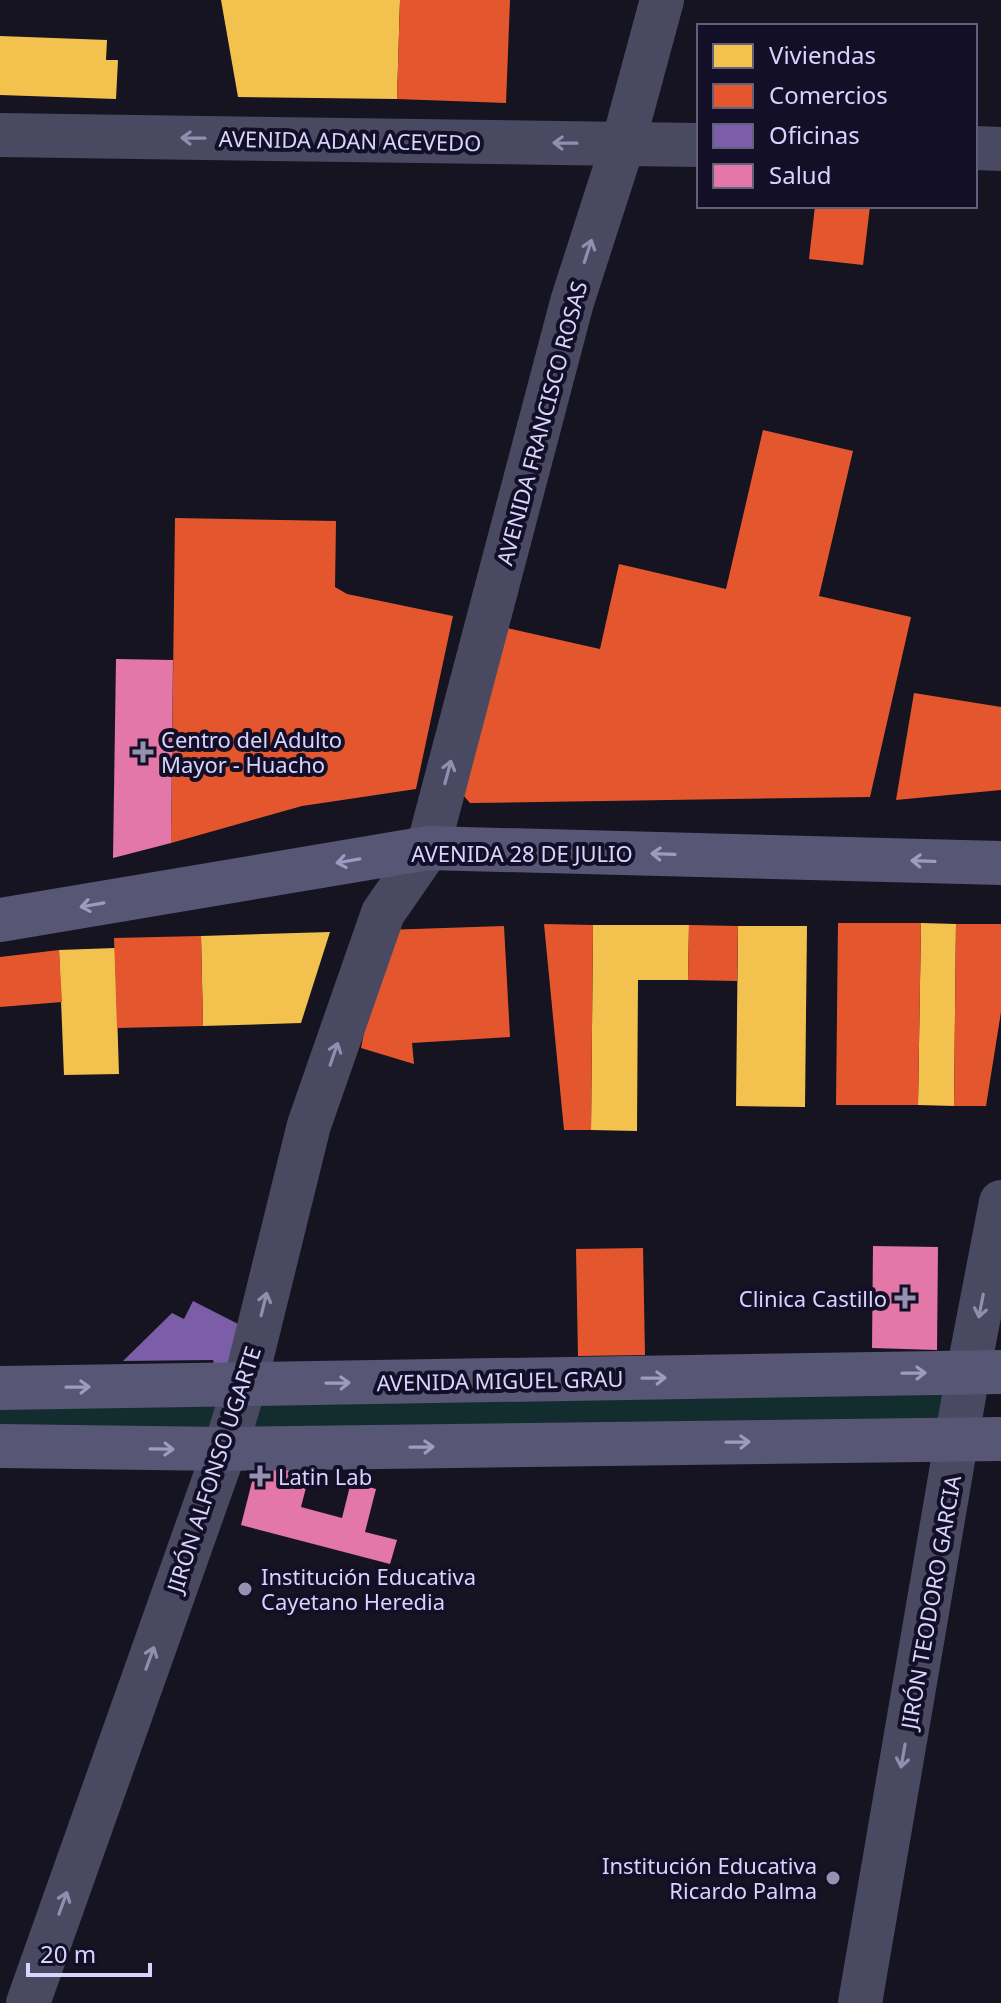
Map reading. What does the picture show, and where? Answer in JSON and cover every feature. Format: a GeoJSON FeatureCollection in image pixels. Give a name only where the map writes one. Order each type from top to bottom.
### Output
{"type":"FeatureCollection","features":[{"type":"Feature","properties":{"kind":"street","name":"AVENIDA FRANCISCO ROSAS"},"geometry":{"type":"LineString","coordinates":[[428,848],[572,302],[623,144],[662,0]]}},
{"type":"Feature","properties":{"kind":"street","name":"AVENIDA ADAN ACEVEDO"},"geometry":{"type":"LineString","coordinates":[[0,135],[697,145]]}},
{"type":"Feature","properties":{"kind":"street"},"geometry":{"type":"LineString","coordinates":[[977,148],[1001,149]]}},
{"type":"Feature","properties":{"kind":"street","name":"AVENIDA 28 DE JULIO"},"geometry":{"type":"LineString","coordinates":[[0,920],[428,848],[1001,863]]}},
{"type":"Feature","properties":{"kind":"street","name":"JIRÓN ALFONSO UGARTE"},"geometry":{"type":"LineString","coordinates":[[28,2003],[225,1449],[245,1384],[309,1125],[383,913],[428,848]]}},
{"type":"Feature","properties":{"kind":"street","name":"JIRÓN TEODORO GARCIA"},"geometry":{"type":"LineString","coordinates":[[860,2003],[958,1439],[984,1372],[1001,1202]]}},
{"type":"Feature","properties":{"kind":"street","name":"AVENIDA MIGUEL GRAU"},"geometry":{"type":"LineString","coordinates":[[0,1388],[984,1372]]}},
{"type":"Feature","properties":{"kind":"street"},"geometry":{"type":"LineString","coordinates":[[0,1446],[225,1449],[1001,1439]]}},
{"type":"Feature","properties":{"kind":"green space"},"geometry":{"type":"Polygon","coordinates":[[[952,1385],[946,1430],[247,1443],[264,1397],[952,1385]]]}},
{"type":"Feature","properties":{"kind":"green space"},"geometry":{"type":"Polygon","coordinates":[[[221,1396],[212,1438],[0,1433],[0,1402],[221,1396]]]}},
{"type":"Feature","properties":{"kind":"building: Viviendas"},"geometry":{"type":"Polygon","coordinates":[[[221,0],[400,0],[397,99],[238,97],[221,0]]]}},
{"type":"Feature","properties":{"kind":"building: Viviendas"},"geometry":{"type":"Polygon","coordinates":[[[0,36],[107,40],[106,60],[118,60],[116,99],[0,95],[0,36]]]}},
{"type":"Feature","properties":{"kind":"building: Viviendas"},"geometry":{"type":"Polygon","coordinates":[[[921,923],[956,924],[954,1106],[918,1105],[921,923]]]}},
{"type":"Feature","properties":{"kind":"building: Viviendas"},"geometry":{"type":"Polygon","coordinates":[[[593,925],[689,925],[688,980],[638,980],[637,1131],[591,1130],[593,925]]]}},
{"type":"Feature","properties":{"kind":"building: Viviendas"},"geometry":{"type":"Polygon","coordinates":[[[738,926],[807,926],[805,1107],[736,1106],[738,926]]]}},
{"type":"Feature","properties":{"kind":"building: Viviendas"},"geometry":{"type":"Polygon","coordinates":[[[330,932],[301,1023],[203,1026],[201,936],[330,932]]]}},
{"type":"Feature","properties":{"kind":"building: Viviendas"},"geometry":{"type":"Polygon","coordinates":[[[115,948],[119,1074],[64,1075],[59,950],[115,948]]]}},
{"type":"Feature","properties":{"kind":"building: Comercios"},"geometry":{"type":"Polygon","coordinates":[[[400,0],[510,0],[506,103],[397,99],[400,0]]]}},
{"type":"Feature","properties":{"kind":"building: Comercios"},"geometry":{"type":"Polygon","coordinates":[[[815,208],[870,208],[863,265],[809,259],[815,208]]]}},
{"type":"Feature","properties":{"kind":"building: Comercios"},"geometry":{"type":"Polygon","coordinates":[[[763,430],[853,451],[819,596],[911,617],[870,797],[470,803],[463,795],[502,627],[600,649],[619,564],[726,589],[763,430]]]}},
{"type":"Feature","properties":{"kind":"building: Comercios"},"geometry":{"type":"Polygon","coordinates":[[[175,518],[336,521],[335,587],[347,594],[453,616],[416,789],[302,806],[171,843],[175,518]]]}},
{"type":"Feature","properties":{"kind":"building: Comercios"},"geometry":{"type":"Polygon","coordinates":[[[914,693],[1001,707],[1001,790],[896,800],[914,693]]]}},
{"type":"Feature","properties":{"kind":"building: Comercios"},"geometry":{"type":"Polygon","coordinates":[[[838,923],[921,923],[918,1105],[836,1105],[838,923]]]}},
{"type":"Feature","properties":{"kind":"building: Comercios"},"geometry":{"type":"Polygon","coordinates":[[[544,924],[593,925],[591,1130],[564,1130],[544,924]]]}},
{"type":"Feature","properties":{"kind":"building: Comercios"},"geometry":{"type":"Polygon","coordinates":[[[956,924],[1001,924],[1001,1012],[986,1106],[954,1106],[956,924]]]}},
{"type":"Feature","properties":{"kind":"building: Comercios"},"geometry":{"type":"Polygon","coordinates":[[[689,925],[738,926],[737,981],[688,980],[689,925]]]}},
{"type":"Feature","properties":{"kind":"building: Comercios"},"geometry":{"type":"Polygon","coordinates":[[[504,926],[510,1037],[412,1043],[414,1064],[361,1048],[384,930],[504,926]]]}},
{"type":"Feature","properties":{"kind":"building: Comercios"},"geometry":{"type":"Polygon","coordinates":[[[201,936],[203,1026],[117,1028],[114,938],[201,936]]]}},
{"type":"Feature","properties":{"kind":"building: Comercios"},"geometry":{"type":"Polygon","coordinates":[[[59,950],[62,1002],[0,1007],[0,957],[59,950]]]}},
{"type":"Feature","properties":{"kind":"building: Comercios"},"geometry":{"type":"Polygon","coordinates":[[[643,1248],[645,1355],[578,1356],[576,1249],[643,1248]]]}},
{"type":"Feature","properties":{"kind":"building: Oficinas"},"geometry":{"type":"Polygon","coordinates":[[[193,1301],[244,1327],[239,1372],[216,1370],[213,1360],[123,1361],[172,1313],[184,1319],[193,1301]]]}},
{"type":"Feature","properties":{"kind":"building: Salud","name":"Centro del Adulto Mayor - Huacho"},"geometry":{"type":"Polygon","coordinates":[[[116,659],[173,660],[171,843],[113,858],[116,659]]]}},
{"type":"Feature","properties":{"kind":"building: Salud","name":"Clinica Castillo"},"geometry":{"type":"Polygon","coordinates":[[[873,1246],[938,1247],[937,1350],[872,1348],[873,1246]]]}},
{"type":"Feature","properties":{"kind":"building: Salud"},"geometry":{"type":"Polygon","coordinates":[[[257,1462],[309,1476],[301,1507],[342,1518],[351,1482],[376,1489],[365,1532],[397,1540],[390,1564],[241,1525],[257,1462]]]}},
{"type":"Feature","properties":{"kind":"place","name":"Centro del Adulto Mayor - Huacho"},"geometry":{"type":"Point","coordinates":[143,752]}},
{"type":"Feature","properties":{"kind":"place","name":"Clinica Castillo"},"geometry":{"type":"Point","coordinates":[905,1298]}},
{"type":"Feature","properties":{"kind":"place","name":"Latin Lab"},"geometry":{"type":"Point","coordinates":[260,1476]}},
{"type":"Feature","properties":{"kind":"place","name":"Institución Educativa Cayetano Heredia"},"geometry":{"type":"Point","coordinates":[245,1589]}},
{"type":"Feature","properties":{"kind":"place","name":"Institución Educativa Ricardo Palma"},"geometry":{"type":"Point","coordinates":[833,1878]}}]}
